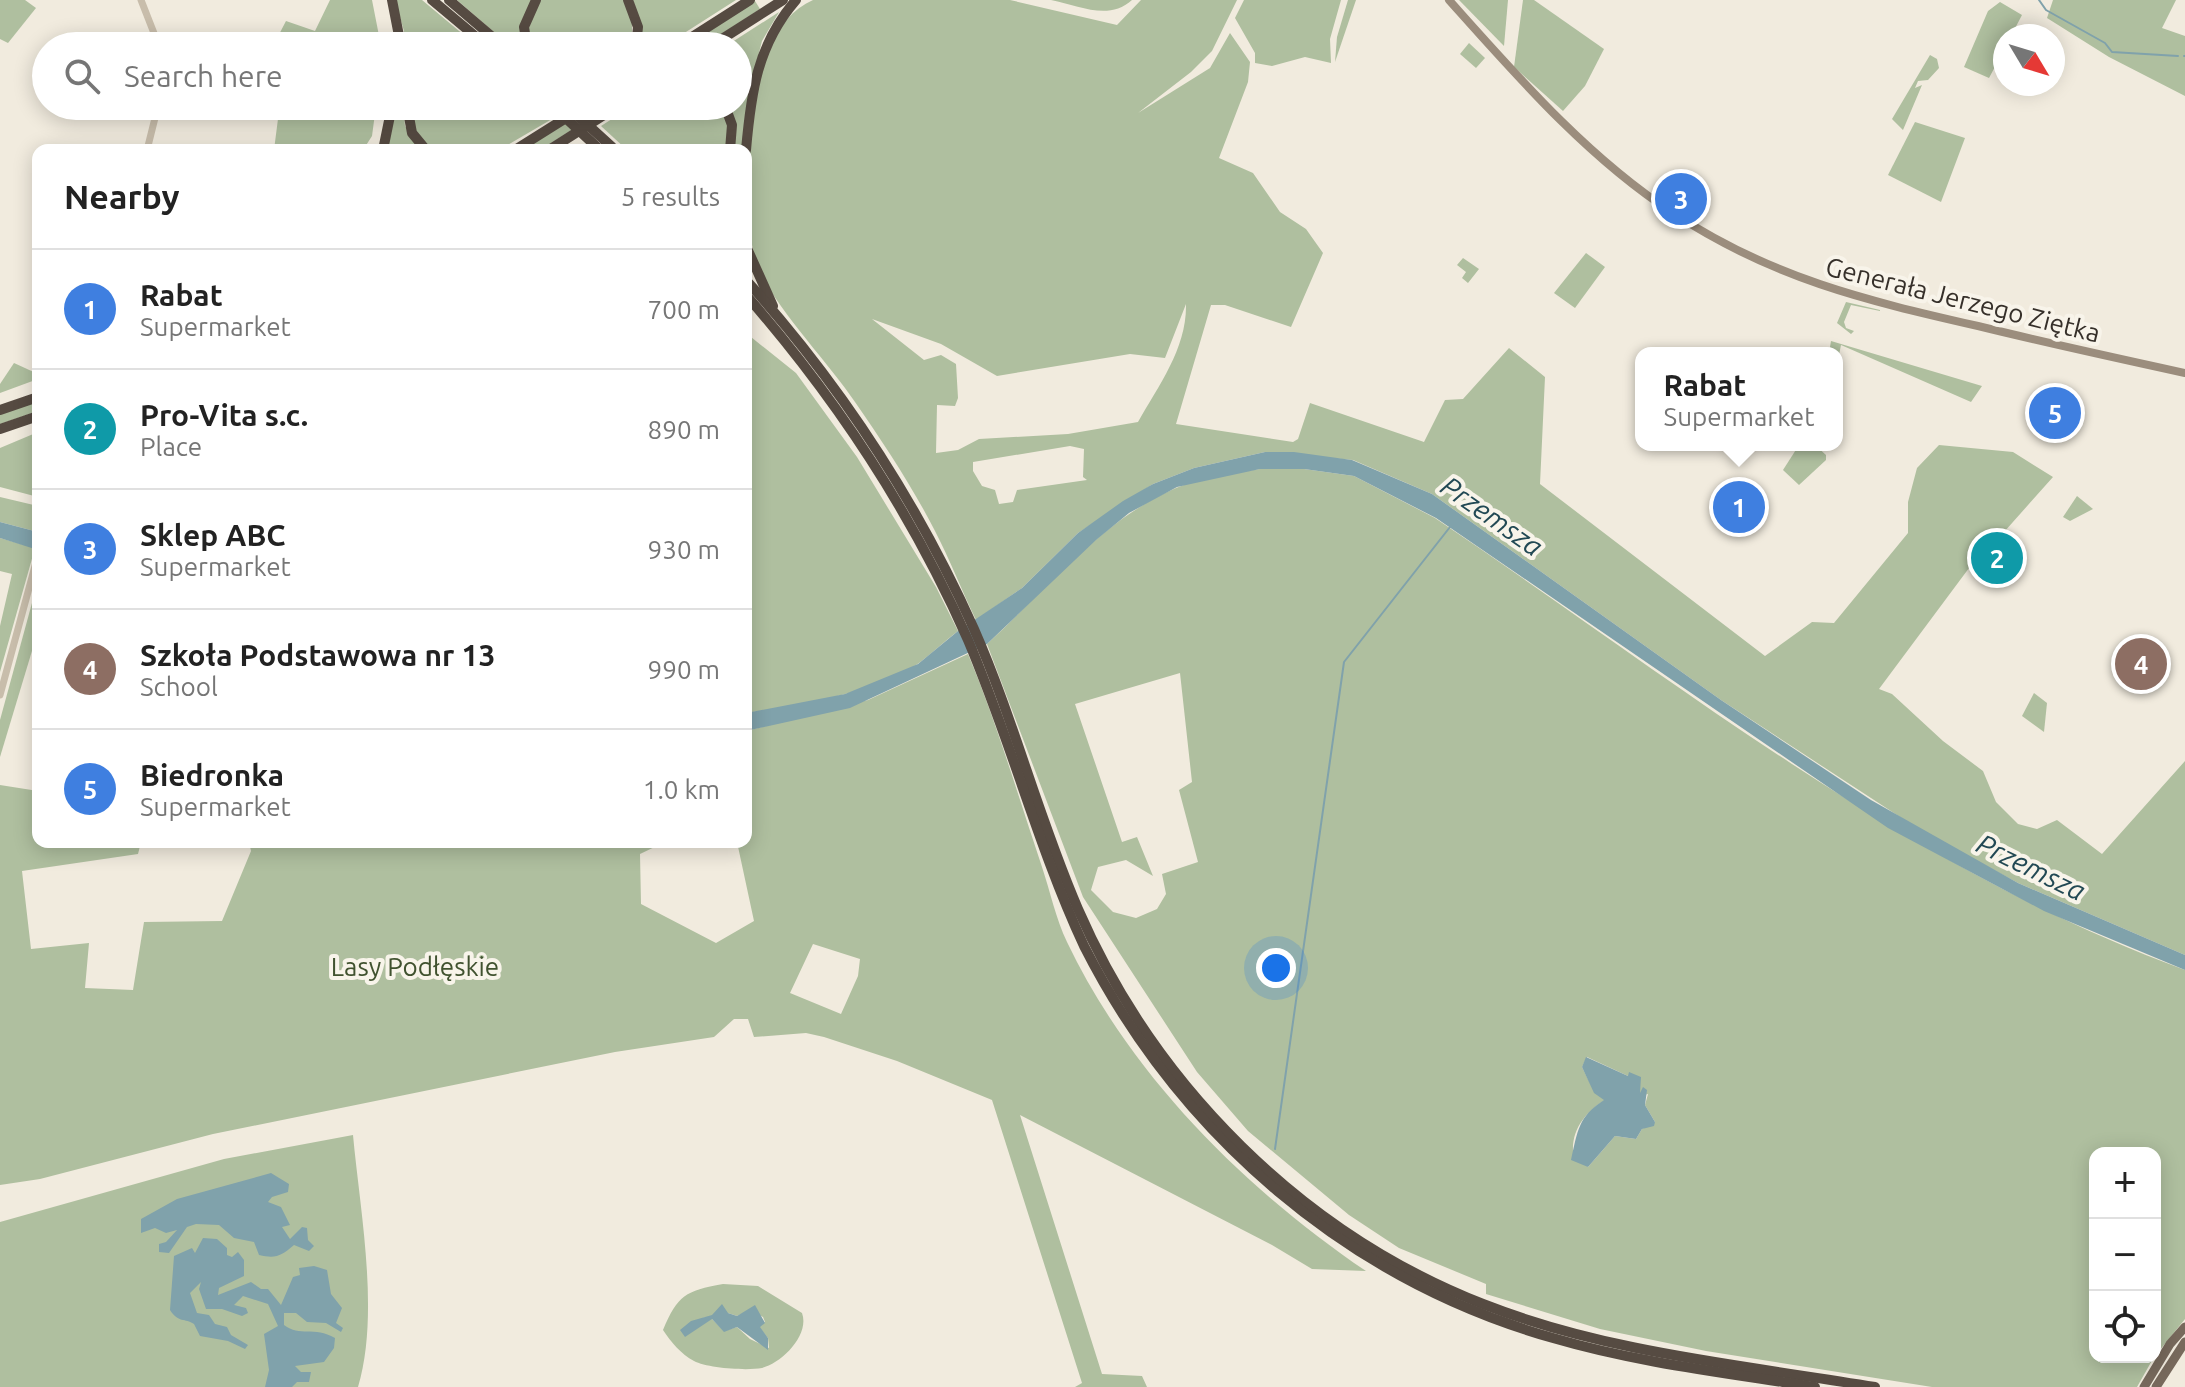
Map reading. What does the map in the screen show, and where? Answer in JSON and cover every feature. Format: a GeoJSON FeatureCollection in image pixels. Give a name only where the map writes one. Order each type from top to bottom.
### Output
{"type":"FeatureCollection","features":[{"type":"Feature","properties":{"kind":"highway"},"geometry":{"type":"LineString","coordinates":[[392,0],[398,32]]}},
{"type":"Feature","properties":{"kind":"highway"},"geometry":{"type":"LineString","coordinates":[[432,0],[470,32]]}},
{"type":"Feature","properties":{"kind":"highway"},"geometry":{"type":"LineString","coordinates":[[449,0],[487,32]]}},
{"type":"Feature","properties":{"kind":"highway"},"geometry":{"type":"LineString","coordinates":[[525,32],[536,0]]}},
{"type":"Feature","properties":{"kind":"highway"},"geometry":{"type":"LineString","coordinates":[[628,0],[637,32]]}},
{"type":"Feature","properties":{"kind":"highway"},"geometry":{"type":"LineString","coordinates":[[700,32],[750,0]]}},
{"type":"Feature","properties":{"kind":"highway"},"geometry":{"type":"LineString","coordinates":[[733,32],[783,0]]}},
{"type":"Feature","properties":{"kind":"highway"},"geometry":{"type":"LineString","coordinates":[[752,92],[760,56],[776,25],[796,0]]}},
{"type":"Feature","properties":{"kind":"highway"},"geometry":{"type":"LineString","coordinates":[[384,144],[389,120]]}},
{"type":"Feature","properties":{"kind":"highway"},"geometry":{"type":"LineString","coordinates":[[410,120],[412,133],[421,144]]}},
{"type":"Feature","properties":{"kind":"highway"},"geometry":{"type":"LineString","coordinates":[[525,144],[563,120]]}},
{"type":"Feature","properties":{"kind":"highway"},"geometry":{"type":"LineString","coordinates":[[571,120],[602,144]]}},
{"type":"Feature","properties":{"kind":"highway"},"geometry":{"type":"LineString","coordinates":[[581,120],[604,144]]}},
{"type":"Feature","properties":{"kind":"highway"},"geometry":{"type":"LineString","coordinates":[[560,144],[596,120]]}},
{"type":"Feature","properties":{"kind":"highway"},"geometry":{"type":"LineString","coordinates":[[730,120],[730,144]]}},
{"type":"Feature","properties":{"kind":"highway"},"geometry":{"type":"LineString","coordinates":[[747,144],[749,120]]}},
{"type":"Feature","properties":{"kind":"highway"},"geometry":{"type":"LineString","coordinates":[[752,263],[772,318]]}},
{"type":"Feature","properties":{"kind":"highway"},"geometry":{"type":"LineString","coordinates":[[752,289],[864,449],[956,604],[1000,707],[1062,898],[1108,992],[1186,1102],[1271,1187],[1322,1227],[1375,1262],[1491,1318],[1614,1353],[1875,1387]]}},
{"type":"Feature","properties":{"kind":"highway"},"geometry":{"type":"LineString","coordinates":[[752,300],[772,318]]}},
{"type":"Feature","properties":{"kind":"highway"},"geometry":{"type":"LineString","coordinates":[[752,310],[772,318]]}},
{"type":"Feature","properties":{"kind":"highway"},"geometry":{"type":"LineString","coordinates":[[0,410],[32,399]]}},
{"type":"Feature","properties":{"kind":"highway"},"geometry":{"type":"LineString","coordinates":[[0,429],[32,418]]}},
{"type":"Feature","properties":{"kind":"highway"},"geometry":{"type":"LineString","coordinates":[[1784,1377],[1815,1387]]}},
{"type":"Feature","properties":{"kind":"main road","name":"Generała Jerzego Ziętka"},"geometry":{"type":"LineString","coordinates":[[1449,0],[1536,96],[1610,164],[1671,212],[1755,260],[1840,294],[2185,373]]}},
{"type":"Feature","properties":{"kind":"main road"},"geometry":{"type":"LineString","coordinates":[[2144,1387],[2166,1349],[2185,1327]]}},
{"type":"Feature","properties":{"kind":"main road"},"geometry":{"type":"LineString","coordinates":[[2156,1387],[2185,1342]]}},
{"type":"Feature","properties":{"kind":"street"},"geometry":{"type":"LineString","coordinates":[[141,0],[154,32]]}},
{"type":"Feature","properties":{"kind":"street"},"geometry":{"type":"LineString","coordinates":[[148,144],[154,120]]}},
{"type":"Feature","properties":{"kind":"street"},"geometry":{"type":"LineString","coordinates":[[0,695],[32,577]]}},
{"type":"Feature","properties":{"kind":"green space"},"geometry":{"type":"Polygon","coordinates":[[[0,0],[25,0],[36,8],[8,43],[0,39],[0,0]]]}},
{"type":"Feature","properties":{"kind":"green space"},"geometry":{"type":"Polygon","coordinates":[[[330,0],[372,0],[378,32],[280,32],[286,21],[315,31],[330,0]]]}},
{"type":"Feature","properties":{"kind":"green space"},"geometry":{"type":"Polygon","coordinates":[[[395,0],[422,0],[460,32],[404,32],[395,0]]]}},
{"type":"Feature","properties":{"kind":"green space"},"geometry":{"type":"Polygon","coordinates":[[[457,0],[532,0],[525,15],[524,32],[494,32],[457,0]]]}},
{"type":"Feature","properties":{"kind":"green space"},"geometry":{"type":"Polygon","coordinates":[[[539,0],[624,0],[632,17],[632,32],[527,32],[539,0]]]}},
{"type":"Feature","properties":{"kind":"green space"},"geometry":{"type":"Polygon","coordinates":[[[633,0],[736,0],[686,32],[640,32],[633,0]]]}},
{"type":"Feature","properties":{"kind":"green space"},"geometry":{"type":"Polygon","coordinates":[[[813,0],[1010,0],[1117,25],[1141,0],[1237,0],[1212,51],[1191,72],[1138,113],[1210,68],[1230,33],[1250,62],[1248,82],[1219,158],[1253,173],[1280,212],[1306,229],[1323,253],[1291,327],[1225,305],[1211,305],[1176,424],[1293,442],[1298,439],[1310,403],[1424,442],[1445,400],[1463,399],[1509,348],[1545,377],[1540,484],[1765,656],[1812,622],[1834,623],[1908,533],[1908,502],[1917,468],[1939,445],[2013,452],[2053,477],[1980,559],[1975,560],[1879,689],[1892,694],[1943,741],[1983,771],[1996,802],[2018,824],[2037,829],[2057,820],[2102,854],[2185,761],[2185,955],[2018,883],[1923,832],[1721,700],[1432,494],[1353,460],[1265,452],[1194,468],[1153,484],[1078,533],[1022,588],[976,620],[940,542],[907,481],[844,387],[778,301],[759,269],[752,240],[751,127],[769,48],[782,26],[799,8],[813,0]],[[1186,304],[1165,358],[1130,354],[997,376],[941,344],[872,319],[924,360],[941,355],[956,364],[958,398],[955,406],[937,405],[936,453],[958,450],[979,439],[1068,434],[1138,422],[1177,351],[1186,304]],[[1070,446],[973,462],[973,471],[982,486],[995,490],[999,504],[1013,502],[1017,490],[1087,480],[1083,477],[1084,449],[1070,446]]]}},
{"type":"Feature","properties":{"kind":"green space"},"geometry":{"type":"Polygon","coordinates":[[[1051,0],[1132,0],[1114,10],[1104,11],[1051,0]]]}},
{"type":"Feature","properties":{"kind":"green space"},"geometry":{"type":"Polygon","coordinates":[[[1244,0],[1341,0],[1330,39],[1331,63],[1305,57],[1272,66],[1255,63],[1255,53],[1235,18],[1244,0]]]}},
{"type":"Feature","properties":{"kind":"green space"},"geometry":{"type":"Polygon","coordinates":[[[1348,0],[1356,0],[1335,62],[1337,37],[1348,0]]]}},
{"type":"Feature","properties":{"kind":"green space"},"geometry":{"type":"Polygon","coordinates":[[[1459,0],[1508,0],[1504,46],[1459,0]]]}},
{"type":"Feature","properties":{"kind":"green space"},"geometry":{"type":"Polygon","coordinates":[[[1523,0],[1534,0],[1604,49],[1585,86],[1563,111],[1514,67],[1523,0]]]}},
{"type":"Feature","properties":{"kind":"green space"},"geometry":{"type":"Polygon","coordinates":[[[2053,0],[2176,0],[2162,28],[2185,36],[2185,96],[2109,57],[2065,29],[2065,24],[2057,24],[2047,18],[2053,0]]]}},
{"type":"Feature","properties":{"kind":"green space"},"geometry":{"type":"Polygon","coordinates":[[[755,1],[760,9],[725,32],[707,32],[755,1]]]}},
{"type":"Feature","properties":{"kind":"green space"},"geometry":{"type":"Polygon","coordinates":[[[2000,2],[2022,15],[2017,24],[1993,24],[1993,70],[1989,78],[1964,67],[1988,11],[2000,2]]]}},
{"type":"Feature","properties":{"kind":"green space"},"geometry":{"type":"Polygon","coordinates":[[[779,12],[762,41],[752,84],[752,32],[748,32],[779,12]]]}},
{"type":"Feature","properties":{"kind":"green space"},"geometry":{"type":"Polygon","coordinates":[[[1469,43],[1485,58],[1476,68],[1460,54],[1469,43]]]}},
{"type":"Feature","properties":{"kind":"green space"},"geometry":{"type":"Polygon","coordinates":[[[1930,55],[1937,59],[1939,68],[1928,80],[1918,81],[1915,88],[1922,85],[1903,130],[1892,119],[1930,55]]]}},
{"type":"Feature","properties":{"kind":"green space"},"geometry":{"type":"Polygon","coordinates":[[[278,120],[374,120],[372,136],[367,144],[275,144],[278,120]]]}},
{"type":"Feature","properties":{"kind":"green space"},"geometry":{"type":"Polygon","coordinates":[[[392,120],[404,120],[416,144],[387,144],[392,120]]]}},
{"type":"Feature","properties":{"kind":"green space"},"geometry":{"type":"Polygon","coordinates":[[[412,120],[550,120],[509,144],[425,144],[415,133],[412,120]]]}},
{"type":"Feature","properties":{"kind":"green space"},"geometry":{"type":"Polygon","coordinates":[[[570,120],[587,120],[549,144],[532,144],[570,120]]]}},
{"type":"Feature","properties":{"kind":"green space"},"geometry":{"type":"Polygon","coordinates":[[[610,120],[729,120],[728,144],[620,144],[601,126],[610,120]]]}},
{"type":"Feature","properties":{"kind":"green space"},"geometry":{"type":"Polygon","coordinates":[[[730,120],[748,120],[745,144],[732,144],[730,120]]]}},
{"type":"Feature","properties":{"kind":"green space"},"geometry":{"type":"Polygon","coordinates":[[[1915,122],[1965,138],[1941,202],[1888,175],[1915,122]]]}},
{"type":"Feature","properties":{"kind":"green space"},"geometry":{"type":"Polygon","coordinates":[[[1586,253],[1605,267],[1575,308],[1554,293],[1586,253]]]}},
{"type":"Feature","properties":{"kind":"green space"},"geometry":{"type":"Polygon","coordinates":[[[1463,258],[1479,269],[1468,283],[1462,278],[1466,272],[1457,265],[1463,258]]]}},
{"type":"Feature","properties":{"kind":"green space"},"geometry":{"type":"Polygon","coordinates":[[[1846,302],[1880,311],[1851,305],[1844,322],[1846,328],[1854,331],[1851,334],[1837,323],[1846,302]]]}},
{"type":"Feature","properties":{"kind":"green space"},"geometry":{"type":"Polygon","coordinates":[[[752,338],[796,373],[857,457],[936,587],[958,631],[919,663],[882,682],[788,707],[752,712],[752,338]]]}},
{"type":"Feature","properties":{"kind":"green space"},"geometry":{"type":"Polygon","coordinates":[[[1831,341],[1982,386],[1971,402],[1841,345],[1830,347],[1831,341]]]}},
{"type":"Feature","properties":{"kind":"green space"},"geometry":{"type":"Polygon","coordinates":[[[14,363],[32,371],[32,381],[0,393],[0,384],[14,363]]]}},
{"type":"Feature","properties":{"kind":"green space"},"geometry":{"type":"Polygon","coordinates":[[[32,403],[32,413],[0,424],[0,414],[32,403]]]}},
{"type":"Feature","properties":{"kind":"green space"},"geometry":{"type":"Polygon","coordinates":[[[32,435],[32,495],[0,487],[0,448],[32,435]]]}},
{"type":"Feature","properties":{"kind":"green space"},"geometry":{"type":"Polygon","coordinates":[[[1795,451],[1822,451],[1826,455],[1826,460],[1799,485],[1783,470],[1795,451]]]}},
{"type":"Feature","properties":{"kind":"green space"},"geometry":{"type":"Polygon","coordinates":[[[1260,469],[1304,469],[1354,476],[1435,518],[1706,706],[1890,825],[1985,879],[2083,928],[2185,970],[2185,1319],[2161,1349],[2161,1147],[2089,1147],[2089,1363],[2151,1363],[2137,1387],[1932,1387],[1706,1351],[1600,1329],[1486,1294],[1486,1284],[1399,1248],[1349,1215],[1248,1131],[1197,1072],[1083,897],[987,644],[1076,558],[1123,518],[1176,488],[1217,476],[1260,469]],[[1180,673],[1075,704],[1122,842],[1137,837],[1153,876],[1126,860],[1098,867],[1091,890],[1113,912],[1136,918],[1157,909],[1166,894],[1162,874],[1198,862],[1179,790],[1192,782],[1180,673]],[[1587,1057],[1582,1067],[1591,1085],[1605,1100],[1592,1109],[1575,1135],[1573,1151],[1588,1167],[1615,1136],[1636,1139],[1642,1129],[1655,1122],[1645,1105],[1648,1094],[1640,1096],[1640,1086],[1628,1076],[1587,1057]]]}},
{"type":"Feature","properties":{"kind":"green space"},"geometry":{"type":"Polygon","coordinates":[[[2077,496],[2093,509],[2070,521],[2063,517],[2077,496]]]}},
{"type":"Feature","properties":{"kind":"green space"},"geometry":{"type":"Polygon","coordinates":[[[0,497],[32,505],[32,530],[0,522],[0,497]]]}},
{"type":"Feature","properties":{"kind":"green space"},"geometry":{"type":"Polygon","coordinates":[[[0,538],[32,547],[32,559],[0,672],[0,626],[12,574],[0,571],[0,538]]]}},
{"type":"Feature","properties":{"kind":"green space"},"geometry":{"type":"Polygon","coordinates":[[[32,603],[32,651],[0,757],[0,720],[32,603]]]}},
{"type":"Feature","properties":{"kind":"green space","name":"Lasy Podłęskie"},"geometry":{"type":"Polygon","coordinates":[[[968,654],[998,733],[1060,924],[1093,991],[1158,1083],[1195,1126],[1277,1204],[1366,1271],[1312,1269],[1272,1245],[1020,1115],[1102,1374],[1142,1376],[1147,1387],[1075,1387],[1082,1383],[992,1100],[897,1061],[824,1037],[806,1033],[754,1037],[748,1019],[734,1019],[714,1037],[615,1052],[213,1134],[40,1179],[0,1185],[0,785],[32,790],[32,848],[140,848],[138,854],[22,871],[31,949],[89,943],[85,988],[133,990],[144,922],[222,921],[250,848],[652,848],[640,854],[641,904],[716,943],[754,921],[738,848],[752,848],[752,729],[868,700],[968,654]],[[813,944],[790,993],[841,1014],[858,976],[860,959],[813,944]]]}},
{"type":"Feature","properties":{"kind":"green space"},"geometry":{"type":"Polygon","coordinates":[[[2034,693],[2047,703],[2044,732],[2022,716],[2034,693]]]}},
{"type":"Feature","properties":{"kind":"green space"},"geometry":{"type":"Polygon","coordinates":[[[353,1135],[368,1295],[364,1358],[358,1387],[0,1387],[0,1222],[224,1159],[353,1135]]]}},
{"type":"Feature","properties":{"kind":"green space"},"geometry":{"type":"Polygon","coordinates":[[[723,1284],[758,1286],[802,1313],[802,1330],[798,1339],[786,1354],[762,1368],[727,1368],[694,1361],[663,1330],[673,1309],[684,1296],[723,1284]],[[750,1310],[737,1316],[728,1313],[703,1318],[712,1319],[724,1331],[737,1327],[750,1339],[769,1348],[768,1338],[759,1327],[765,1322],[763,1317],[750,1310]]]}},
{"type":"Feature","properties":{"kind":"water"},"geometry":{"type":"Polygon","coordinates":[[[1265,452],[1294,452],[1352,460],[1432,494],[1721,700],[1871,800],[2018,883],[2185,955],[2185,970],[2044,911],[1888,828],[1436,518],[1354,476],[1304,469],[1260,469],[1177,487],[1129,513],[1096,540],[987,644],[850,708],[752,730],[752,712],[845,694],[918,664],[958,631],[1022,588],[1078,533],[1123,501],[1153,484],[1194,468],[1265,452]]]}},
{"type":"Feature","properties":{"kind":"water"},"geometry":{"type":"Polygon","coordinates":[[[0,522],[32,530],[32,548],[0,538],[0,522]]]}},
{"type":"Feature","properties":{"kind":"water"},"geometry":{"type":"Polygon","coordinates":[[[1586,1057],[1628,1076],[1629,1072],[1641,1077],[1640,1093],[1643,1087],[1647,1090],[1645,1105],[1655,1122],[1654,1126],[1642,1129],[1636,1139],[1615,1136],[1588,1167],[1571,1160],[1575,1140],[1589,1112],[1604,1100],[1594,1093],[1582,1067],[1586,1057]]]}},
{"type":"Feature","properties":{"kind":"water"},"geometry":{"type":"Polygon","coordinates":[[[271,1173],[289,1184],[288,1192],[272,1197],[268,1202],[281,1207],[290,1225],[282,1227],[290,1239],[302,1227],[307,1228],[308,1240],[314,1246],[309,1251],[294,1245],[278,1256],[259,1255],[254,1242],[234,1238],[219,1225],[196,1224],[187,1227],[169,1253],[159,1252],[159,1244],[166,1242],[177,1230],[166,1233],[155,1228],[141,1233],[141,1219],[177,1199],[271,1173]]]}},
{"type":"Feature","properties":{"kind":"water"},"geometry":{"type":"Polygon","coordinates":[[[203,1238],[217,1239],[227,1248],[227,1255],[232,1257],[238,1252],[244,1260],[244,1276],[219,1288],[218,1295],[251,1282],[261,1289],[268,1289],[281,1305],[293,1277],[300,1275],[299,1268],[314,1266],[327,1270],[331,1294],[342,1308],[336,1323],[343,1328],[341,1332],[326,1323],[307,1322],[296,1313],[284,1313],[284,1325],[290,1329],[335,1338],[334,1348],[324,1362],[295,1366],[301,1372],[311,1372],[309,1382],[297,1382],[292,1387],[265,1387],[269,1370],[264,1334],[278,1326],[268,1304],[243,1296],[234,1305],[246,1308],[248,1313],[242,1316],[222,1309],[206,1309],[199,1289],[201,1282],[190,1293],[197,1313],[209,1315],[215,1324],[227,1327],[231,1335],[248,1345],[245,1349],[228,1341],[200,1336],[194,1324],[179,1319],[170,1310],[174,1256],[192,1248],[195,1253],[203,1238]]]}},
{"type":"Feature","properties":{"kind":"water"},"geometry":{"type":"Polygon","coordinates":[[[722,1304],[728,1313],[737,1316],[755,1305],[765,1323],[760,1327],[768,1338],[768,1350],[737,1327],[724,1332],[712,1319],[685,1337],[680,1330],[691,1321],[712,1315],[722,1304]]]}},
{"type":"Feature","properties":{"kind":"waterway"},"geometry":{"type":"LineString","coordinates":[[2039,0],[2046,10],[2105,43],[2112,52],[2178,56]]}},
{"type":"Feature","properties":{"kind":"waterway"},"geometry":{"type":"LineString","coordinates":[[1275,1149],[1344,662],[1450,527]]}},
{"type":"Feature","properties":{"kind":"place","name":"Sklep ABC"},"geometry":{"type":"Point","coordinates":[1681,199]}},
{"type":"Feature","properties":{"kind":"place","name":"Biedronka"},"geometry":{"type":"Point","coordinates":[2055,413]}},
{"type":"Feature","properties":{"kind":"place","name":"Rabat"},"geometry":{"type":"Point","coordinates":[1739,507]}},
{"type":"Feature","properties":{"kind":"place","name":"Pro-Vita s.c."},"geometry":{"type":"Point","coordinates":[1997,558]}},
{"type":"Feature","properties":{"kind":"place","name":"Szkoła Podstawowa nr 13"},"geometry":{"type":"Point","coordinates":[2141,664]}},
{"type":"Feature","properties":{"kind":"water label","name":"Przemsza"},"geometry":{"type":"Point","coordinates":[1492,516]}},
{"type":"Feature","properties":{"kind":"water label","name":"Przemsza"},"geometry":{"type":"Point","coordinates":[2031,867]}}]}
